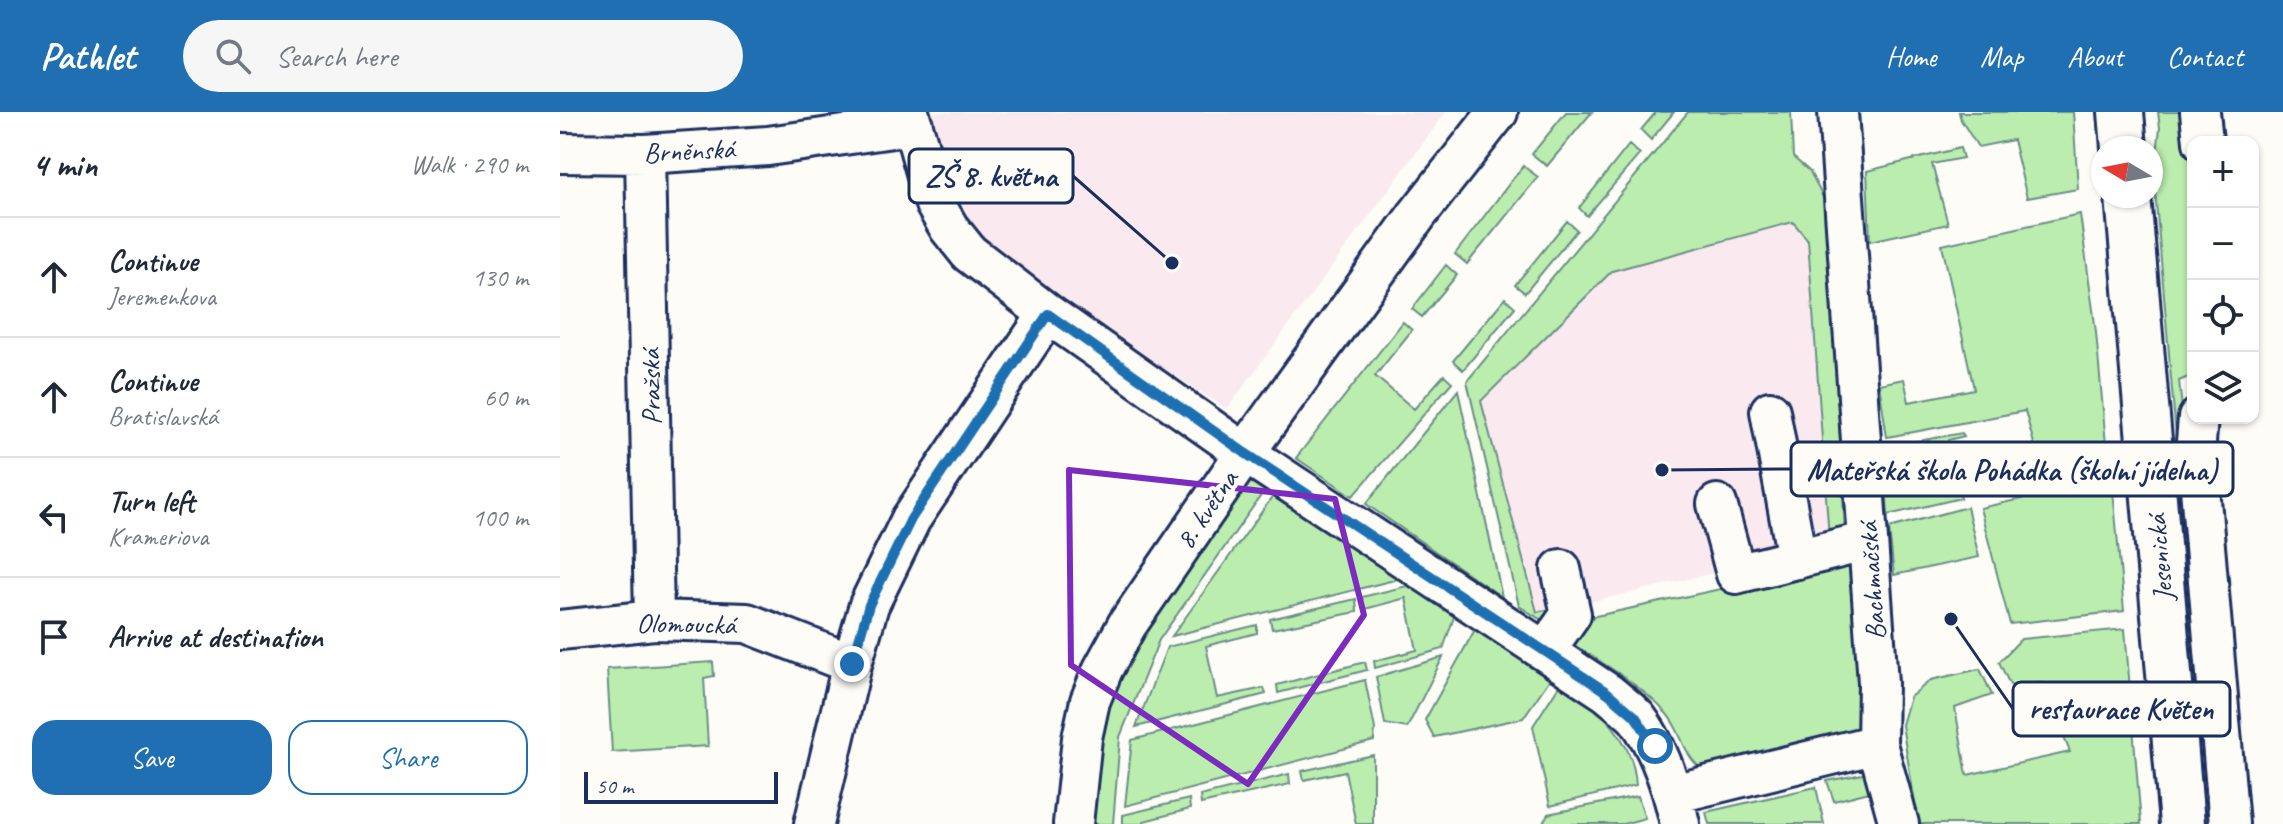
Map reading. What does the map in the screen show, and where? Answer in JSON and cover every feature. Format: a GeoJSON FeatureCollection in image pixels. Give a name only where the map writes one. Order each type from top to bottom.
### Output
{"type":"FeatureCollection","features":[{"type":"Feature","properties":{"kind":"main road"},"geometry":{"type":"LineString","coordinates":[[2121,112],[2123,136]]}},
{"type":"Feature","properties":{"kind":"main road","name":"Jesenická"},"geometry":{"type":"LineString","coordinates":[[2129,208],[2182,824]]}},
{"type":"Feature","properties":{"kind":"street","name":"8. května"},"geometry":{"type":"LineString","coordinates":[[1073,824],[1082,738],[1090,701],[1127,625],[1245,453],[1417,215],[1498,112]]}},
{"type":"Feature","properties":{"kind":"street","name":"Bachmačská"},"geometry":{"type":"LineString","coordinates":[[1838,112],[1878,683],[1877,744],[1899,824]]}},
{"type":"Feature","properties":{"kind":"street"},"geometry":{"type":"LineString","coordinates":[[2200,112],[2202,136]]}},
{"type":"Feature","properties":{"kind":"street"},"geometry":{"type":"LineString","coordinates":[[911,119],[935,204],[969,253],[1048,314],[1245,453],[1608,693],[1635,716],[1655,746],[1676,809],[1877,744]]}},
{"type":"Feature","properties":{"kind":"street","name":"Brněnská"},"geometry":{"type":"LineString","coordinates":[[560,153],[645,154],[768,146],[911,119]]}},
{"type":"Feature","properties":{"kind":"street","name":"Pražská"},"geometry":{"type":"LineString","coordinates":[[645,154],[654,620]]}},
{"type":"Feature","properties":{"kind":"street"},"geometry":{"type":"LineString","coordinates":[[814,824],[869,605],[911,519],[1048,314]]}},
{"type":"Feature","properties":{"kind":"street"},"geometry":{"type":"LineString","coordinates":[[1770,411],[1797,559]]}},
{"type":"Feature","properties":{"kind":"street"},"geometry":{"type":"LineString","coordinates":[[2198,424],[2196,442],[2229,824]]}},
{"type":"Feature","properties":{"kind":"street"},"geometry":{"type":"LineString","coordinates":[[1717,504],[1736,574],[1868,541]]}},
{"type":"Feature","properties":{"kind":"street"},"geometry":{"type":"LineString","coordinates":[[1545,651],[1571,614],[1561,569]]}},
{"type":"Feature","properties":{"kind":"street","name":"Olomoucká"},"geometry":{"type":"LineString","coordinates":[[560,630],[654,620],[747,623],[852,664]]}},
{"type":"Feature","properties":{"kind":"highlighted area"},"geometry":{"type":"Polygon","coordinates":[[[1069,470],[1335,499],[1364,615],[1248,784],[1071,665],[1069,470]]]}},
{"type":"Feature","properties":{"kind":"shaded area"},"geometry":{"type":"Polygon","coordinates":[[[922,112],[1446,112],[1227,409],[1047,294],[975,232],[956,207],[922,112]]]}},
{"type":"Feature","properties":{"kind":"shaded area"},"geometry":{"type":"Polygon","coordinates":[[[1793,221],[1808,240],[1829,539],[1727,570],[1537,612],[1481,401],[1612,271],[1793,221]]]}},
{"type":"Feature","properties":{"kind":"green space"},"geometry":{"type":"Polygon","coordinates":[[[1566,112],[1592,112],[1547,166],[1532,154],[1566,112]]]}},
{"type":"Feature","properties":{"kind":"green space"},"geometry":{"type":"Polygon","coordinates":[[[1656,112],[1674,112],[1651,140],[1641,130],[1656,112]]]}},
{"type":"Feature","properties":{"kind":"green space"},"geometry":{"type":"Polygon","coordinates":[[[1688,112],[1791,112],[1793,157],[1810,172],[1828,207],[1845,535],[1829,539],[1808,240],[1793,222],[1612,271],[1481,401],[1537,612],[1565,606],[1553,627],[1519,606],[1467,381],[1688,112]]]}},
{"type":"Feature","properties":{"kind":"green space"},"geometry":{"type":"Polygon","coordinates":[[[1959,112],[2073,112],[2078,189],[2027,198],[2013,140],[1978,147],[1959,112]]]}},
{"type":"Feature","properties":{"kind":"green space"},"geometry":{"type":"Polygon","coordinates":[[[2158,112],[2192,112],[2192,136],[2187,136],[2187,378],[2179,381],[2197,545],[2220,824],[2209,824],[2157,208],[2163,208],[2163,136],[2159,136],[2158,112]]]}},
{"type":"Feature","properties":{"kind":"green space"},"geometry":{"type":"Polygon","coordinates":[[[1629,145],[1640,154],[1587,216],[1579,208],[1629,145]]]}},
{"type":"Feature","properties":{"kind":"green space"},"geometry":{"type":"Polygon","coordinates":[[[1960,148],[1963,158],[1932,164],[1948,224],[1870,241],[1867,171],[1960,148]]]}},
{"type":"Feature","properties":{"kind":"green space"},"geometry":{"type":"Polygon","coordinates":[[[1523,166],[1538,177],[1467,264],[1455,254],[1523,166]]]}},
{"type":"Feature","properties":{"kind":"green space"},"geometry":{"type":"Polygon","coordinates":[[[2080,214],[2096,332],[2107,456],[2041,469],[2025,411],[1887,437],[1879,384],[1904,379],[1909,402],[1974,389],[1942,245],[2080,214]]]}},
{"type":"Feature","properties":{"kind":"green space"},"geometry":{"type":"Polygon","coordinates":[[[1567,221],[1577,230],[1525,293],[1515,285],[1567,221]]]}},
{"type":"Feature","properties":{"kind":"green space"},"geometry":{"type":"Polygon","coordinates":[[[1446,265],[1457,275],[1422,317],[1412,309],[1446,265]]]}},
{"type":"Feature","properties":{"kind":"green space"},"geometry":{"type":"Polygon","coordinates":[[[1505,298],[1515,307],[1463,370],[1453,361],[1505,298]]]}},
{"type":"Feature","properties":{"kind":"green space"},"geometry":{"type":"Polygon","coordinates":[[[1403,322],[1412,330],[1375,376],[1414,409],[1444,375],[1452,382],[1353,496],[1296,458],[1403,322]]]}},
{"type":"Feature","properties":{"kind":"green space"},"geometry":{"type":"Polygon","coordinates":[[[1458,390],[1502,597],[1366,504],[1458,390]]]}},
{"type":"Feature","properties":{"kind":"green space"},"geometry":{"type":"Polygon","coordinates":[[[1962,433],[1964,436],[1948,440],[1961,498],[1888,515],[1884,447],[1962,433]]]}},
{"type":"Feature","properties":{"kind":"green space"},"geometry":{"type":"Polygon","coordinates":[[[1251,475],[1267,487],[1159,640],[1120,737],[1113,824],[1087,824],[1092,765],[1123,660],[1251,475]]]}},
{"type":"Feature","properties":{"kind":"green space"},"geometry":{"type":"Polygon","coordinates":[[[2112,479],[2124,611],[2010,624],[1980,508],[2112,479]]]}},
{"type":"Feature","properties":{"kind":"green space"},"geometry":{"type":"Polygon","coordinates":[[[1276,492],[1402,578],[1172,636],[1276,492]]]}},
{"type":"Feature","properties":{"kind":"green space"},"geometry":{"type":"Polygon","coordinates":[[[1967,507],[1979,557],[1894,575],[1889,528],[1967,507]]]}},
{"type":"Feature","properties":{"kind":"green space"},"geometry":{"type":"Polygon","coordinates":[[[1841,559],[1855,576],[1870,710],[1852,735],[1702,769],[1691,757],[1671,720],[1655,702],[1630,681],[1562,637],[1573,621],[1841,559]]]}},
{"type":"Feature","properties":{"kind":"green space"},"geometry":{"type":"Polygon","coordinates":[[[1415,584],[1456,611],[1443,649],[1375,668],[1374,661],[1417,650],[1406,598],[1365,609],[1362,597],[1415,584]]]}},
{"type":"Feature","properties":{"kind":"green space"},"geometry":{"type":"Polygon","coordinates":[[[1356,599],[1357,612],[1272,629],[1270,619],[1356,599]]]}},
{"type":"Feature","properties":{"kind":"green space"},"geometry":{"type":"Polygon","coordinates":[[[1478,624],[1552,676],[1523,718],[1434,737],[1425,720],[1478,624]]]}},
{"type":"Feature","properties":{"kind":"green space"},"geometry":{"type":"Polygon","coordinates":[[[1257,625],[1257,633],[1206,646],[1217,698],[1264,688],[1266,694],[1136,727],[1167,647],[1257,625]]]}},
{"type":"Feature","properties":{"kind":"green space"},"geometry":{"type":"Polygon","coordinates":[[[2125,629],[2141,824],[1916,824],[1902,725],[1910,697],[1931,680],[1980,669],[1992,695],[1955,708],[1967,775],[2070,752],[2042,683],[2010,685],[1999,662],[2021,639],[2125,629]]]}},
{"type":"Feature","properties":{"kind":"green space"},"geometry":{"type":"Polygon","coordinates":[[[1443,657],[1407,728],[1385,724],[1376,677],[1443,657]]]}},
{"type":"Feature","properties":{"kind":"green space"},"geometry":{"type":"Polygon","coordinates":[[[713,662],[714,676],[704,678],[708,746],[612,752],[607,669],[713,662]]]}},
{"type":"Feature","properties":{"kind":"green space"},"geometry":{"type":"Polygon","coordinates":[[[1365,662],[1367,670],[1278,693],[1277,685],[1365,662]]]}},
{"type":"Feature","properties":{"kind":"green space"},"geometry":{"type":"Polygon","coordinates":[[[1365,680],[1375,729],[1374,741],[1125,806],[1132,740],[1365,680]]]}},
{"type":"Feature","properties":{"kind":"green space"},"geometry":{"type":"Polygon","coordinates":[[[1562,681],[1600,713],[1621,738],[1633,767],[1636,785],[1550,806],[1533,726],[1562,681]]]}},
{"type":"Feature","properties":{"kind":"green space"},"geometry":{"type":"Polygon","coordinates":[[[1373,755],[1373,824],[1356,824],[1345,771],[1304,780],[1302,771],[1373,755]]]}},
{"type":"Feature","properties":{"kind":"green space"},"geometry":{"type":"Polygon","coordinates":[[[1868,773],[1873,791],[1834,801],[1827,781],[1868,773]]]}},
{"type":"Feature","properties":{"kind":"green space"},"geometry":{"type":"Polygon","coordinates":[[[1289,774],[1290,784],[1201,804],[1200,796],[1289,774]]]}},
{"type":"Feature","properties":{"kind":"green space"},"geometry":{"type":"Polygon","coordinates":[[[1816,787],[1824,824],[1709,824],[1706,812],[1816,787]]]}},
{"type":"Feature","properties":{"kind":"green space"},"geometry":{"type":"Polygon","coordinates":[[[1638,796],[1645,818],[1623,824],[1542,824],[1548,814],[1638,796]]]}},
{"type":"Feature","properties":{"kind":"green space"},"geometry":{"type":"Polygon","coordinates":[[[1189,799],[1190,809],[1144,821],[1144,824],[1123,824],[1123,815],[1189,799]]]}},
{"type":"Feature","properties":{"kind":"place","name":"ZŠ 8. května"},"geometry":{"type":"Point","coordinates":[1172,263]}},
{"type":"Feature","properties":{"kind":"place","name":"Mateřská škola Pohádka (školní jídelna)"},"geometry":{"type":"Point","coordinates":[1662,470]}},
{"type":"Feature","properties":{"kind":"place","name":"restaurace Květen"},"geometry":{"type":"Point","coordinates":[1951,619]}},
{"type":"Feature","properties":{"kind":"route"},"geometry":{"type":"LineString","coordinates":[[852,664],[869,605],[911,519],[1048,314],[1245,453],[1608,693],[1635,716],[1655,746]]}}]}
